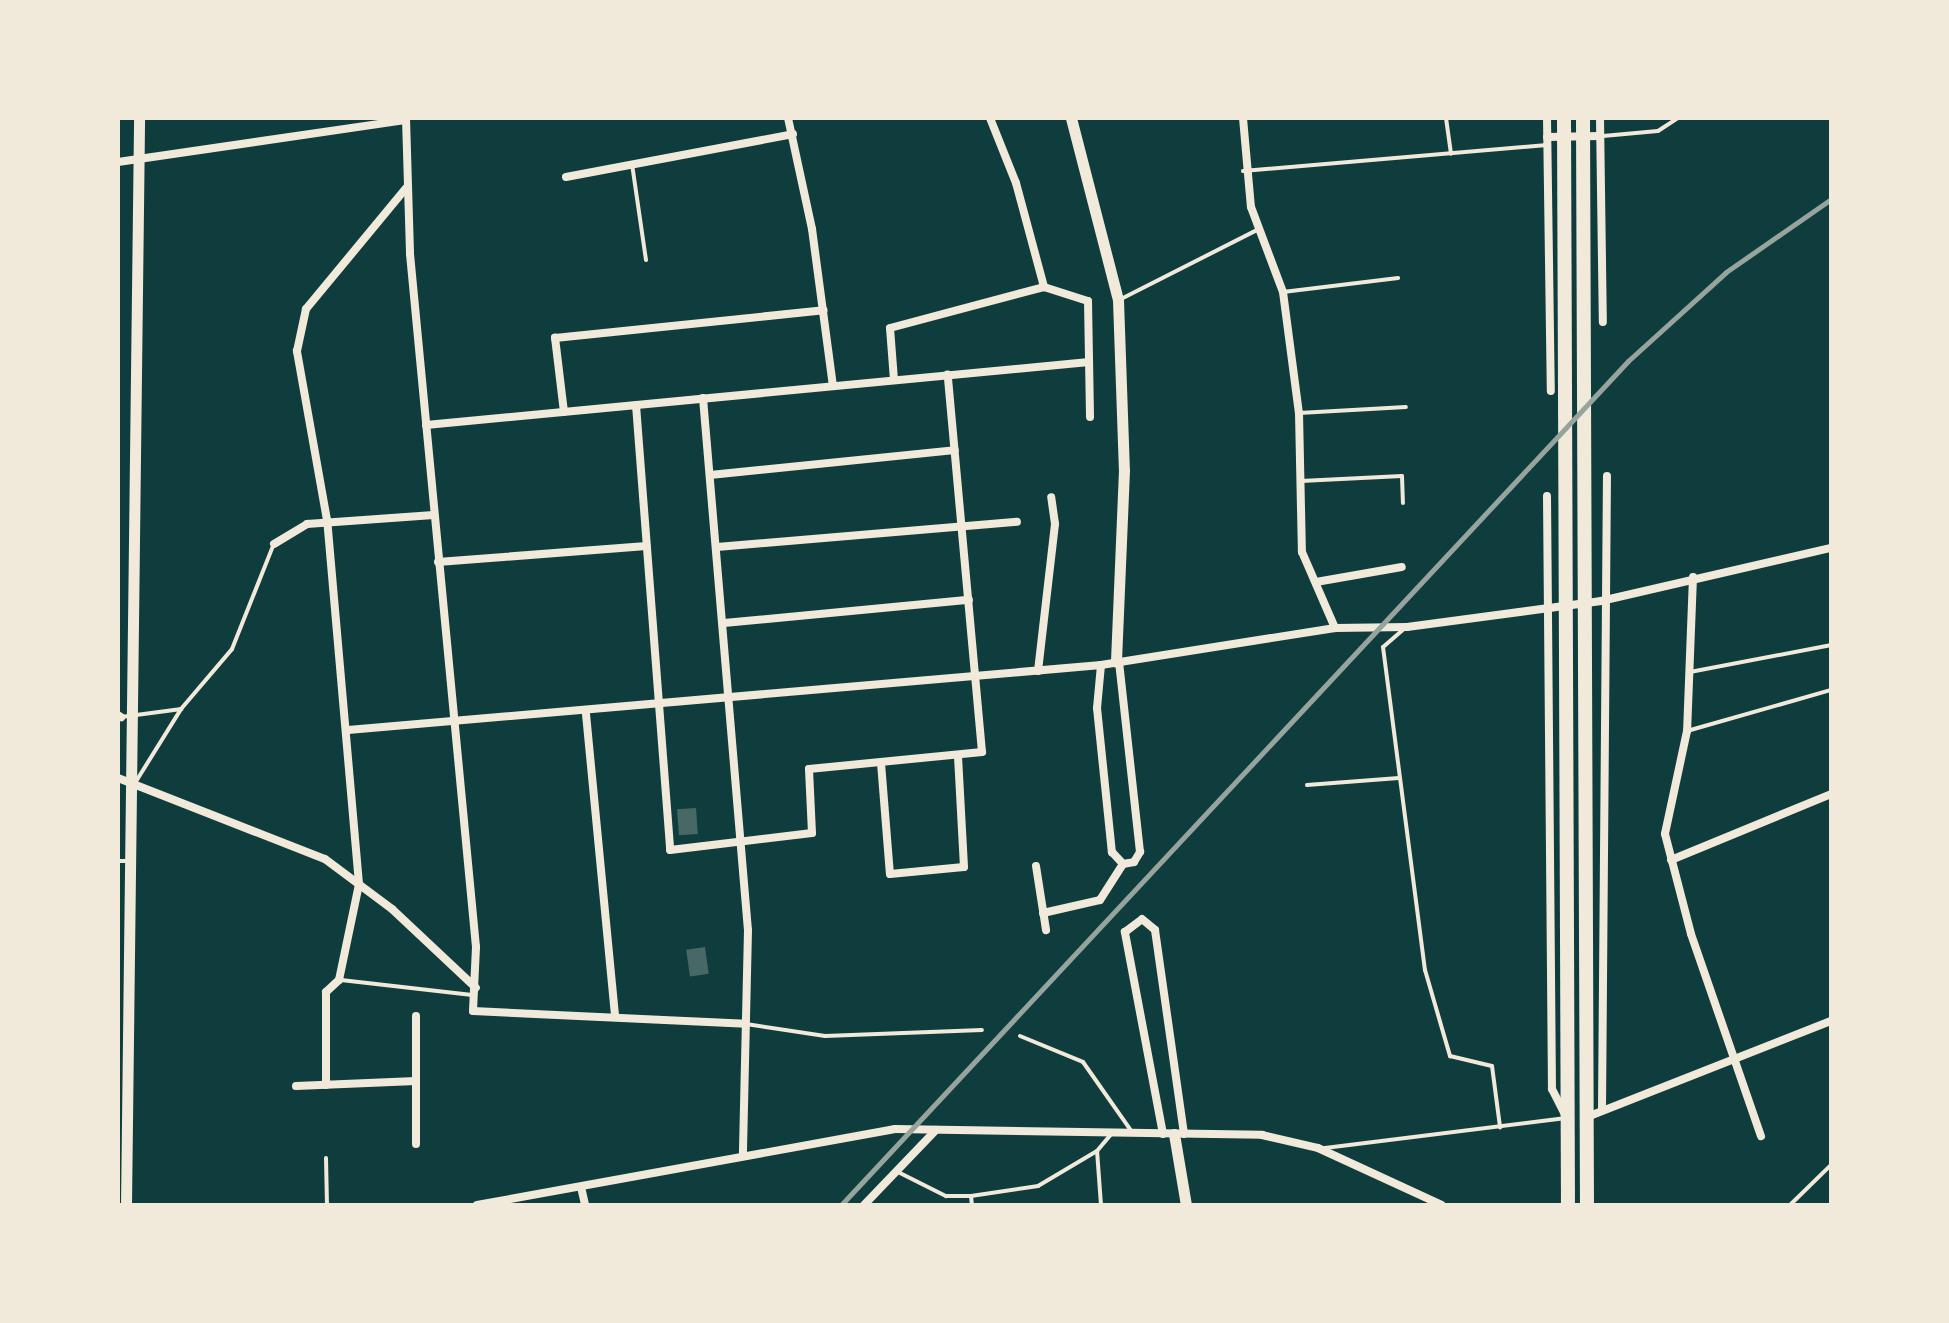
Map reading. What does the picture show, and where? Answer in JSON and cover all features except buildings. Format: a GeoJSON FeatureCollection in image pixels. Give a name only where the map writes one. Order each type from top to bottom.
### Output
{"type":"FeatureCollection","features":[{"type":"Feature","properties":{"kind":"main road"},"geometry":{"type":"LineString","coordinates":[[1564,118],[1568,1205]]}},
{"type":"Feature","properties":{"kind":"main road"},"geometry":{"type":"LineString","coordinates":[[1583,118],[1587,1205]]}},
{"type":"Feature","properties":{"kind":"street"},"geometry":{"type":"LineString","coordinates":[[126,1205],[135,715],[139,118]]}},
{"type":"Feature","properties":{"kind":"street"},"geometry":{"type":"LineString","coordinates":[[788,118],[824,310],[833,386]]}},
{"type":"Feature","properties":{"kind":"street"},"geometry":{"type":"LineString","coordinates":[[1043,913],[1100,900],[1123,864],[1140,852],[1118,662],[1124,470],[1118,300],[1071,118]]}},
{"type":"Feature","properties":{"kind":"street"},"geometry":{"type":"LineString","coordinates":[[1243,118],[1243,171],[1259,229],[1283,292],[1299,413],[1302,552],[1335,628]]}},
{"type":"Feature","properties":{"kind":"street"},"geometry":{"type":"LineString","coordinates":[[1547,118],[1550,140],[1551,391]]}},
{"type":"Feature","properties":{"kind":"street"},"geometry":{"type":"LineString","coordinates":[[1600,118],[1596,136],[1603,322]]}},
{"type":"Feature","properties":{"kind":"street"},"geometry":{"type":"LineString","coordinates":[[118,162],[406,119],[406,188],[478,1014],[615,1016],[746,1024]]}},
{"type":"Feature","properties":{"kind":"street"},"geometry":{"type":"LineString","coordinates":[[992,119],[1044,287]]}},
{"type":"Feature","properties":{"kind":"street"},"geometry":{"type":"LineString","coordinates":[[566,177],[632,162],[793,134]]}},
{"type":"Feature","properties":{"kind":"street"},"geometry":{"type":"LineString","coordinates":[[1550,140],[1596,136]]}},
{"type":"Feature","properties":{"kind":"street"},"geometry":{"type":"LineString","coordinates":[[326,1085],[326,992],[339,980],[359,884],[348,730],[327,520],[297,351],[306,309],[406,188]]}},
{"type":"Feature","properties":{"kind":"street"},"geometry":{"type":"LineString","coordinates":[[894,380],[890,328],[1044,287],[1088,301],[1090,417]]}},
{"type":"Feature","properties":{"kind":"street"},"geometry":{"type":"LineString","coordinates":[[564,412],[555,338],[824,310]]}},
{"type":"Feature","properties":{"kind":"street"},"geometry":{"type":"LineString","coordinates":[[426,425],[1089,362]]}},
{"type":"Feature","properties":{"kind":"street"},"geometry":{"type":"LineString","coordinates":[[636,405],[670,850],[812,833],[809,769],[982,752],[948,375]]}},
{"type":"Feature","properties":{"kind":"street"},"geometry":{"type":"LineString","coordinates":[[703,398],[742,842],[746,1024],[743,1156]]}},
{"type":"Feature","properties":{"kind":"street"},"geometry":{"type":"LineString","coordinates":[[710,475],[955,450]]}},
{"type":"Feature","properties":{"kind":"street"},"geometry":{"type":"LineString","coordinates":[[1602,1109],[1597,601],[1607,476]]}},
{"type":"Feature","properties":{"kind":"street"},"geometry":{"type":"LineString","coordinates":[[1547,496],[1553,603],[1552,1089],[1568,1118]]}},
{"type":"Feature","properties":{"kind":"street"},"geometry":{"type":"LineString","coordinates":[[1038,671],[1055,524],[1051,497]]}},
{"type":"Feature","properties":{"kind":"street"},"geometry":{"type":"LineString","coordinates":[[274,544],[327,520],[434,515]]}},
{"type":"Feature","properties":{"kind":"street"},"geometry":{"type":"LineString","coordinates":[[717,547],[1017,522]]}},
{"type":"Feature","properties":{"kind":"street"},"geometry":{"type":"LineString","coordinates":[[438,562],[646,546]]}},
{"type":"Feature","properties":{"kind":"street"},"geometry":{"type":"LineString","coordinates":[[348,730],[453,725],[731,702],[1101,665],[1335,628],[1407,627],[1553,603],[1597,601],[1831,548]]}},
{"type":"Feature","properties":{"kind":"street"},"geometry":{"type":"LineString","coordinates":[[1316,582],[1402,567]]}},
{"type":"Feature","properties":{"kind":"street"},"geometry":{"type":"LineString","coordinates":[[1693,577],[1687,731],[1665,834],[1761,1136]]}},
{"type":"Feature","properties":{"kind":"street"},"geometry":{"type":"LineString","coordinates":[[724,623],[969,600]]}},
{"type":"Feature","properties":{"kind":"street"},"geometry":{"type":"LineString","coordinates":[[1101,665],[1097,708],[1112,852],[1123,864]]}},
{"type":"Feature","properties":{"kind":"street"},"geometry":{"type":"LineString","coordinates":[[586,714],[615,1016]]}},
{"type":"Feature","properties":{"kind":"street"},"geometry":{"type":"LineString","coordinates":[[881,763],[890,874],[964,867],[958,755]]}},
{"type":"Feature","properties":{"kind":"street"},"geometry":{"type":"LineString","coordinates":[[118,778],[300,845],[359,884],[475,992]]}},
{"type":"Feature","properties":{"kind":"street"},"geometry":{"type":"LineString","coordinates":[[1671,860],[1831,794]]}},
{"type":"Feature","properties":{"kind":"street"},"geometry":{"type":"LineString","coordinates":[[1036,866],[1046,930]]}},
{"type":"Feature","properties":{"kind":"street"},"geometry":{"type":"LineString","coordinates":[[1174,1134],[1155,930],[1142,919],[1125,932],[1174,1134],[1186,1205]]}},
{"type":"Feature","properties":{"kind":"street"},"geometry":{"type":"LineString","coordinates":[[416,1016],[416,1144]]}},
{"type":"Feature","properties":{"kind":"street"},"geometry":{"type":"LineString","coordinates":[[1587,1117],[1602,1109],[1736,1064],[1831,1021]]}},
{"type":"Feature","properties":{"kind":"street"},"geometry":{"type":"LineString","coordinates":[[296,1086],[416,1081]]}},
{"type":"Feature","properties":{"kind":"street"},"geometry":{"type":"LineString","coordinates":[[477,1205],[895,1129],[1262,1135],[1318,1148],[1442,1205]]}},
{"type":"Feature","properties":{"kind":"street"},"geometry":{"type":"LineString","coordinates":[[864,1205],[936,1130]]}},
{"type":"Feature","properties":{"kind":"street"},"geometry":{"type":"LineString","coordinates":[[581,1187],[585,1205]]}},
{"type":"Feature","properties":{"kind":"lane"},"geometry":{"type":"LineString","coordinates":[[1446,118],[1451,154]]}},
{"type":"Feature","properties":{"kind":"lane"},"geometry":{"type":"LineString","coordinates":[[1596,136],[1658,131],[1678,118]]}},
{"type":"Feature","properties":{"kind":"lane"},"geometry":{"type":"LineString","coordinates":[[1243,171],[1451,154],[1550,140]]}},
{"type":"Feature","properties":{"kind":"lane"},"geometry":{"type":"LineString","coordinates":[[632,162],[646,260]]}},
{"type":"Feature","properties":{"kind":"lane"},"geometry":{"type":"LineString","coordinates":[[1118,300],[1259,229]]}},
{"type":"Feature","properties":{"kind":"lane"},"geometry":{"type":"LineString","coordinates":[[1283,292],[1398,278]]}},
{"type":"Feature","properties":{"kind":"lane"},"geometry":{"type":"LineString","coordinates":[[1299,413],[1406,407]]}},
{"type":"Feature","properties":{"kind":"lane"},"geometry":{"type":"LineString","coordinates":[[1301,481],[1402,476],[1403,503]]}},
{"type":"Feature","properties":{"kind":"lane"},"geometry":{"type":"LineString","coordinates":[[133,785],[181,709],[232,649],[274,544]]}},
{"type":"Feature","properties":{"kind":"lane"},"geometry":{"type":"LineString","coordinates":[[1407,627],[1383,647],[1399,778],[1438,1034],[1450,1056],[1492,1066],[1500,1127]]}},
{"type":"Feature","properties":{"kind":"lane"},"geometry":{"type":"LineString","coordinates":[[1690,672],[1831,645]]}},
{"type":"Feature","properties":{"kind":"lane"},"geometry":{"type":"LineString","coordinates":[[1687,731],[1831,690]]}},
{"type":"Feature","properties":{"kind":"lane"},"geometry":{"type":"LineString","coordinates":[[119,717],[181,709]]}},
{"type":"Feature","properties":{"kind":"lane"},"geometry":{"type":"LineString","coordinates":[[1307,785],[1399,778]]}},
{"type":"Feature","properties":{"kind":"lane"},"geometry":{"type":"LineString","coordinates":[[118,861],[132,861]]}},
{"type":"Feature","properties":{"kind":"lane"},"geometry":{"type":"LineString","coordinates":[[339,980],[475,992]]}},
{"type":"Feature","properties":{"kind":"lane"},"geometry":{"type":"LineString","coordinates":[[746,1024],[825,1036],[982,1030]]}},
{"type":"Feature","properties":{"kind":"lane"},"geometry":{"type":"LineString","coordinates":[[1020,1036],[1083,1062],[1132,1132]]}},
{"type":"Feature","properties":{"kind":"lane"},"geometry":{"type":"LineString","coordinates":[[1318,1148],[1568,1118]]}},
{"type":"Feature","properties":{"kind":"lane"},"geometry":{"type":"LineString","coordinates":[[898,1172],[946,1196],[971,1196],[1038,1186],[1097,1151],[1114,1132]]}},
{"type":"Feature","properties":{"kind":"lane"},"geometry":{"type":"LineString","coordinates":[[1097,1151],[1101,1205]]}},
{"type":"Feature","properties":{"kind":"lane"},"geometry":{"type":"LineString","coordinates":[[326,1158],[327,1205]]}},
{"type":"Feature","properties":{"kind":"lane"},"geometry":{"type":"LineString","coordinates":[[1790,1205],[1831,1165]]}},
{"type":"Feature","properties":{"kind":"lane"},"geometry":{"type":"LineString","coordinates":[[971,1196],[972,1205]]}},
{"type":"Feature","properties":{"kind":"railway"},"geometry":{"type":"LineString","coordinates":[[841,1205],[1628,361],[1726,272],[1831,199]]}}]}
